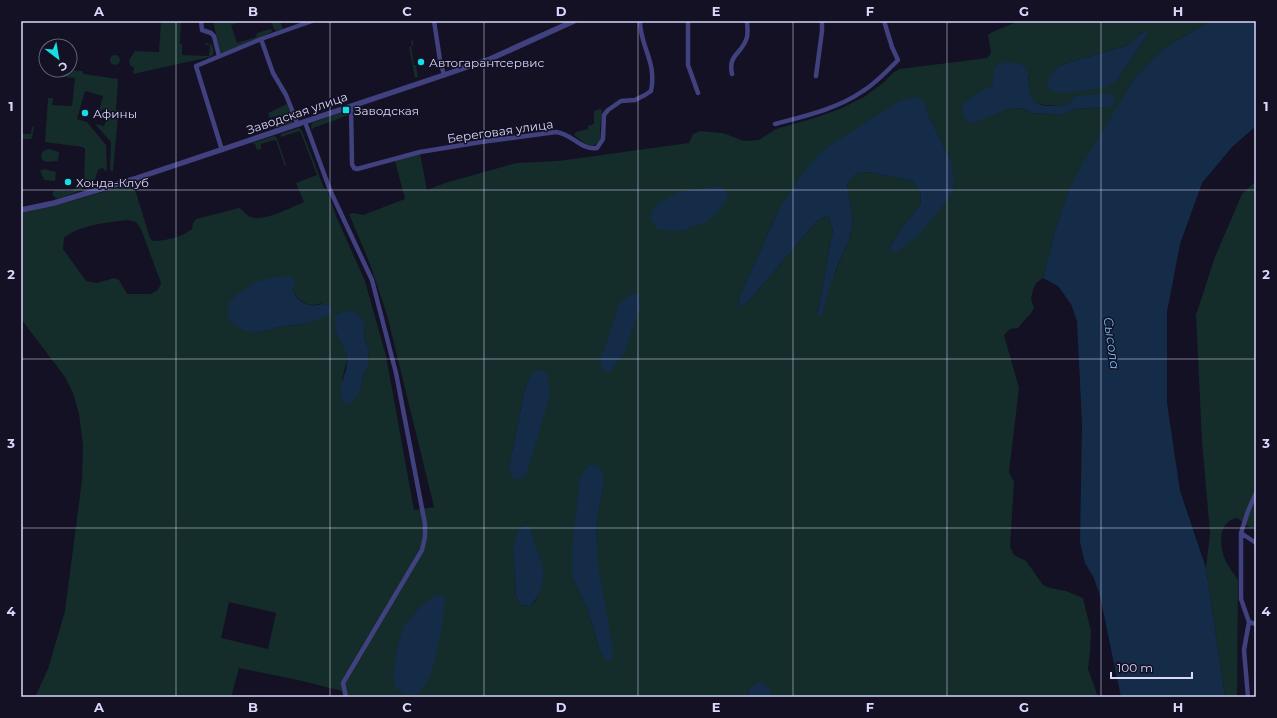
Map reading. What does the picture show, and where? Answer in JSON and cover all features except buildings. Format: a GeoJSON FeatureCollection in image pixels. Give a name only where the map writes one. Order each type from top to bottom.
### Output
{"type":"FeatureCollection","features":[{"type":"Feature","properties":{"kind":"street"},"geometry":{"type":"LineString","coordinates":[[201,21],[202,30],[211,33],[214,36],[219,56]]}},
{"type":"Feature","properties":{"kind":"street"},"geometry":{"type":"LineString","coordinates":[[222,150],[196,66],[261,39],[312,21]]}},
{"type":"Feature","properties":{"kind":"street"},"geometry":{"type":"LineString","coordinates":[[434,21],[440,60],[444,75]]}},
{"type":"Feature","properties":{"kind":"street","name":"Заводская улица"},"geometry":{"type":"LineString","coordinates":[[21,210],[61,201],[298,125],[490,59],[574,21]]}},
{"type":"Feature","properties":{"kind":"street","name":"Береговая улица"},"geometry":{"type":"LineString","coordinates":[[351,106],[352,164],[354,168],[357,169],[420,152],[484,141],[556,132],[563,133],[588,148],[595,148],[599,146],[603,139],[604,115],[608,110],[621,101],[635,100],[644,96],[650,90],[653,71],[640,30],[640,21]]}},
{"type":"Feature","properties":{"kind":"street"},"geometry":{"type":"LineString","coordinates":[[688,21],[688,66],[698,92]]}},
{"type":"Feature","properties":{"kind":"street"},"geometry":{"type":"LineString","coordinates":[[732,74],[731,62],[748,35],[747,21]]}},
{"type":"Feature","properties":{"kind":"street"},"geometry":{"type":"LineString","coordinates":[[816,76],[822,21]]}},
{"type":"Feature","properties":{"kind":"street"},"geometry":{"type":"LineString","coordinates":[[775,124],[840,104],[863,92],[880,78],[898,60],[892,47],[884,21]]}},
{"type":"Feature","properties":{"kind":"street"},"geometry":{"type":"LineString","coordinates":[[261,39],[273,73],[286,95],[298,125]]}},
{"type":"Feature","properties":{"kind":"street"},"geometry":{"type":"LineString","coordinates":[[305,122],[330,190],[372,280],[396,373],[425,524],[425,537],[422,550],[343,683],[346,697]]}},
{"type":"Feature","properties":{"kind":"street"},"geometry":{"type":"LineString","coordinates":[[1248,697],[1244,650],[1249,622],[1241,599],[1241,533],[1256,493]]}},
{"type":"Feature","properties":{"kind":"street"},"geometry":{"type":"LineString","coordinates":[[1241,533],[1256,543]]}},
{"type":"Feature","properties":{"kind":"street"},"geometry":{"type":"LineString","coordinates":[[1249,622],[1256,624]]}},
{"type":"Feature","properties":{"kind":"green space"},"geometry":{"type":"Polygon","coordinates":[[[161,21],[181,21],[180,44],[182,44],[182,55],[209,56],[210,45],[204,45],[206,43],[212,45],[214,52],[213,54],[210,57],[133,74],[134,68],[130,65],[129,60],[135,51],[159,52],[161,21]]]}},
{"type":"Feature","properties":{"kind":"green space"},"geometry":{"type":"Polygon","coordinates":[[[213,21],[243,21],[231,25],[237,43],[256,37],[257,33],[271,29],[272,32],[222,53],[220,51],[213,21]]]}},
{"type":"Feature","properties":{"kind":"green space"},"geometry":{"type":"Polygon","coordinates":[[[271,21],[280,21],[283,29],[275,31],[271,21]]]}},
{"type":"Feature","properties":{"kind":"green space"},"geometry":{"type":"Polygon","coordinates":[[[1019,21],[1211,21],[1184,36],[1162,51],[1136,76],[1068,192],[1054,234],[1043,278],[1036,283],[1033,290],[1031,299],[1034,308],[1018,328],[1010,329],[1004,335],[1019,388],[1009,472],[1014,482],[1010,547],[1014,555],[1026,561],[1043,585],[1066,591],[1083,598],[1091,631],[1088,669],[1098,697],[770,697],[770,689],[749,688],[748,697],[343,697],[342,691],[239,668],[231,697],[35,697],[48,669],[65,611],[82,480],[83,445],[79,414],[73,393],[65,377],[21,319],[21,213],[69,202],[133,183],[150,238],[153,241],[168,239],[188,232],[192,229],[193,223],[196,219],[239,208],[251,217],[257,218],[270,216],[304,202],[296,183],[317,175],[300,131],[281,137],[281,134],[283,133],[299,128],[302,131],[324,188],[327,189],[336,216],[365,281],[386,356],[414,510],[434,507],[387,315],[370,264],[349,214],[353,213],[363,215],[405,199],[395,161],[420,154],[427,190],[445,183],[516,163],[558,161],[689,143],[693,134],[700,131],[723,133],[744,141],[759,140],[776,129],[840,109],[864,97],[883,83],[894,72],[900,69],[987,58],[991,53],[988,35],[1019,21]],[[1142,32],[1136,40],[1129,45],[1061,65],[1117,80],[1145,39],[1147,33],[1142,32]],[[1029,77],[993,84],[967,101],[974,122],[1008,109],[1022,108],[1033,113],[1064,115],[1074,109],[1104,107],[1115,102],[1062,106],[1042,105],[1034,101],[1032,98],[1029,77]],[[925,103],[779,209],[739,298],[738,308],[748,302],[817,221],[828,215],[833,230],[817,316],[849,239],[853,223],[847,183],[857,173],[869,172],[912,181],[920,190],[921,203],[901,229],[888,251],[951,161],[928,114],[925,103]],[[128,220],[103,223],[78,230],[64,238],[63,249],[86,281],[97,283],[114,278],[119,280],[127,294],[151,294],[158,290],[161,283],[141,229],[136,222],[128,220]],[[292,288],[257,333],[278,327],[309,323],[322,303],[309,305],[302,302],[292,288]],[[335,316],[335,327],[345,348],[347,360],[342,380],[361,390],[363,375],[368,366],[369,349],[364,339],[365,328],[335,316]],[[530,376],[524,393],[509,468],[530,376]],[[604,481],[572,577],[588,610],[600,651],[596,528],[604,481]],[[531,530],[513,552],[516,596],[521,605],[530,606],[536,600],[542,583],[531,530]],[[229,602],[221,638],[268,649],[276,613],[229,602]]]}},
{"type":"Feature","properties":{"kind":"green space"},"geometry":{"type":"Polygon","coordinates":[[[420,40],[413,41],[413,46],[411,47],[418,77],[415,78],[409,47],[412,46],[411,41],[420,40]]]}},
{"type":"Feature","properties":{"kind":"green space"},"geometry":{"type":"Polygon","coordinates":[[[113,55],[117,55],[119,56],[119,64],[113,65],[110,62],[110,58],[113,55]]]}},
{"type":"Feature","properties":{"kind":"green space"},"geometry":{"type":"Polygon","coordinates":[[[78,71],[82,71],[84,74],[118,79],[116,110],[131,111],[131,113],[118,116],[113,171],[111,171],[111,142],[95,124],[104,126],[109,111],[102,109],[101,112],[99,111],[103,96],[85,91],[77,119],[87,122],[106,145],[107,170],[105,171],[103,168],[99,169],[92,183],[83,189],[57,198],[52,194],[55,190],[70,191],[84,184],[85,149],[83,147],[45,142],[48,98],[53,98],[52,105],[72,106],[75,78],[78,78],[78,71]]]}},
{"type":"Feature","properties":{"kind":"green space"},"geometry":{"type":"Polygon","coordinates":[[[287,104],[293,119],[293,123],[274,130],[274,128],[283,125],[280,115],[270,118],[268,113],[287,104]]]}},
{"type":"Feature","properties":{"kind":"green space"},"geometry":{"type":"Polygon","coordinates":[[[600,109],[602,110],[600,129],[601,139],[591,146],[574,135],[576,132],[588,129],[588,126],[594,124],[594,111],[600,109]]]}},
{"type":"Feature","properties":{"kind":"green space"},"geometry":{"type":"Polygon","coordinates":[[[346,111],[349,115],[313,128],[312,130],[312,123],[346,111]]]}},
{"type":"Feature","properties":{"kind":"green space"},"geometry":{"type":"Polygon","coordinates":[[[32,126],[34,128],[32,138],[21,139],[21,134],[31,134],[32,126]]]}},
{"type":"Feature","properties":{"kind":"green space"},"geometry":{"type":"Polygon","coordinates":[[[274,136],[277,138],[286,165],[285,167],[276,140],[261,144],[261,149],[257,150],[255,144],[253,144],[274,136]]]}},
{"type":"Feature","properties":{"kind":"green space"},"geometry":{"type":"Polygon","coordinates":[[[49,149],[59,152],[58,161],[46,162],[42,160],[41,156],[43,151],[49,149]]]}},
{"type":"Feature","properties":{"kind":"green space"},"geometry":{"type":"Polygon","coordinates":[[[44,169],[56,172],[55,181],[44,180],[40,171],[44,169]]]}},
{"type":"Feature","properties":{"kind":"green space"},"geometry":{"type":"Polygon","coordinates":[[[1256,181],[1256,526],[1251,528],[1237,518],[1230,520],[1225,525],[1221,537],[1221,545],[1225,559],[1238,580],[1237,697],[1225,697],[1206,568],[1210,533],[1202,441],[1196,315],[1215,257],[1242,194],[1256,181]]]}},
{"type":"Feature","properties":{"kind":"water","name":"Сысола"},"geometry":{"type":"Polygon","coordinates":[[[1211,21],[1256,21],[1256,126],[1232,147],[1202,183],[1180,244],[1167,312],[1167,403],[1180,491],[1206,568],[1225,697],[1121,697],[1100,596],[1094,578],[1085,563],[1080,542],[1082,424],[1077,321],[1071,304],[1058,286],[1043,278],[1054,234],[1068,192],[1083,163],[1136,76],[1161,51],[1211,21]]]}},
{"type":"Feature","properties":{"kind":"water"},"geometry":{"type":"Polygon","coordinates":[[[1146,31],[1147,33],[1145,39],[1117,80],[1112,84],[1104,88],[1063,93],[1053,92],[1047,87],[1051,74],[1061,65],[1129,45],[1146,31]]]}},
{"type":"Feature","properties":{"kind":"water"},"geometry":{"type":"Polygon","coordinates":[[[1007,62],[1020,64],[1024,67],[1027,72],[1029,89],[1033,99],[1040,105],[1068,105],[1075,96],[1109,93],[1115,97],[1115,102],[1110,109],[1104,107],[1074,109],[1064,115],[1033,113],[1022,108],[1008,109],[974,123],[967,121],[962,111],[964,104],[993,84],[994,68],[999,64],[1007,62]]]}},
{"type":"Feature","properties":{"kind":"water"},"geometry":{"type":"Polygon","coordinates":[[[916,96],[925,103],[928,114],[951,161],[954,181],[952,194],[918,236],[896,252],[888,251],[901,229],[921,203],[920,190],[912,181],[869,172],[857,173],[847,183],[853,223],[849,239],[835,272],[821,316],[817,316],[833,230],[828,215],[817,221],[748,302],[738,308],[739,298],[779,209],[805,170],[826,148],[898,102],[916,96]]]}},
{"type":"Feature","properties":{"kind":"water"},"geometry":{"type":"Polygon","coordinates":[[[720,186],[729,195],[721,208],[708,221],[684,230],[671,231],[657,229],[650,219],[654,206],[678,192],[720,186]]]}},
{"type":"Feature","properties":{"kind":"water"},"geometry":{"type":"Polygon","coordinates":[[[290,276],[294,280],[294,285],[292,288],[293,291],[299,300],[308,305],[324,304],[331,306],[332,313],[309,323],[278,327],[257,333],[245,331],[233,324],[228,316],[228,304],[236,295],[256,282],[274,277],[290,276]]]}},
{"type":"Feature","properties":{"kind":"water"},"geometry":{"type":"Polygon","coordinates":[[[630,294],[639,295],[640,308],[624,353],[610,372],[602,371],[600,361],[619,305],[630,294]]]}},
{"type":"Feature","properties":{"kind":"water"},"geometry":{"type":"Polygon","coordinates":[[[346,311],[356,312],[362,319],[365,328],[364,339],[369,349],[368,366],[363,375],[361,390],[351,404],[344,404],[342,397],[341,391],[347,358],[335,326],[335,316],[346,311]]]}},
{"type":"Feature","properties":{"kind":"water"},"geometry":{"type":"Polygon","coordinates":[[[539,369],[548,374],[550,395],[527,473],[522,478],[513,479],[509,468],[524,393],[530,376],[539,369]]]}},
{"type":"Feature","properties":{"kind":"water"},"geometry":{"type":"Polygon","coordinates":[[[596,465],[603,472],[604,481],[596,528],[598,564],[613,650],[612,659],[607,661],[600,651],[588,610],[572,577],[572,550],[580,477],[588,466],[596,465]]]}},
{"type":"Feature","properties":{"kind":"water"},"geometry":{"type":"Polygon","coordinates":[[[528,525],[543,568],[543,578],[539,593],[537,598],[530,606],[521,605],[516,596],[513,552],[517,533],[528,525]]]}},
{"type":"Feature","properties":{"kind":"water"},"geometry":{"type":"Polygon","coordinates":[[[435,595],[445,597],[445,602],[443,621],[431,674],[427,682],[416,695],[404,694],[396,688],[393,678],[397,649],[404,626],[421,606],[435,595]]]}},
{"type":"Feature","properties":{"kind":"water"},"geometry":{"type":"Polygon","coordinates":[[[760,682],[770,689],[770,697],[748,697],[749,688],[760,682]]]}},
{"type":"Feature","properties":{"kind":"place","name":"Автогарантсервис"},"geometry":{"type":"Point","coordinates":[421,62]}},
{"type":"Feature","properties":{"kind":"place","name":"Заводская"},"geometry":{"type":"Point","coordinates":[346,110]}},
{"type":"Feature","properties":{"kind":"place","name":"Афины"},"geometry":{"type":"Point","coordinates":[85,113]}},
{"type":"Feature","properties":{"kind":"place","name":"Хонда-Клуб"},"geometry":{"type":"Point","coordinates":[68,182]}}]}
